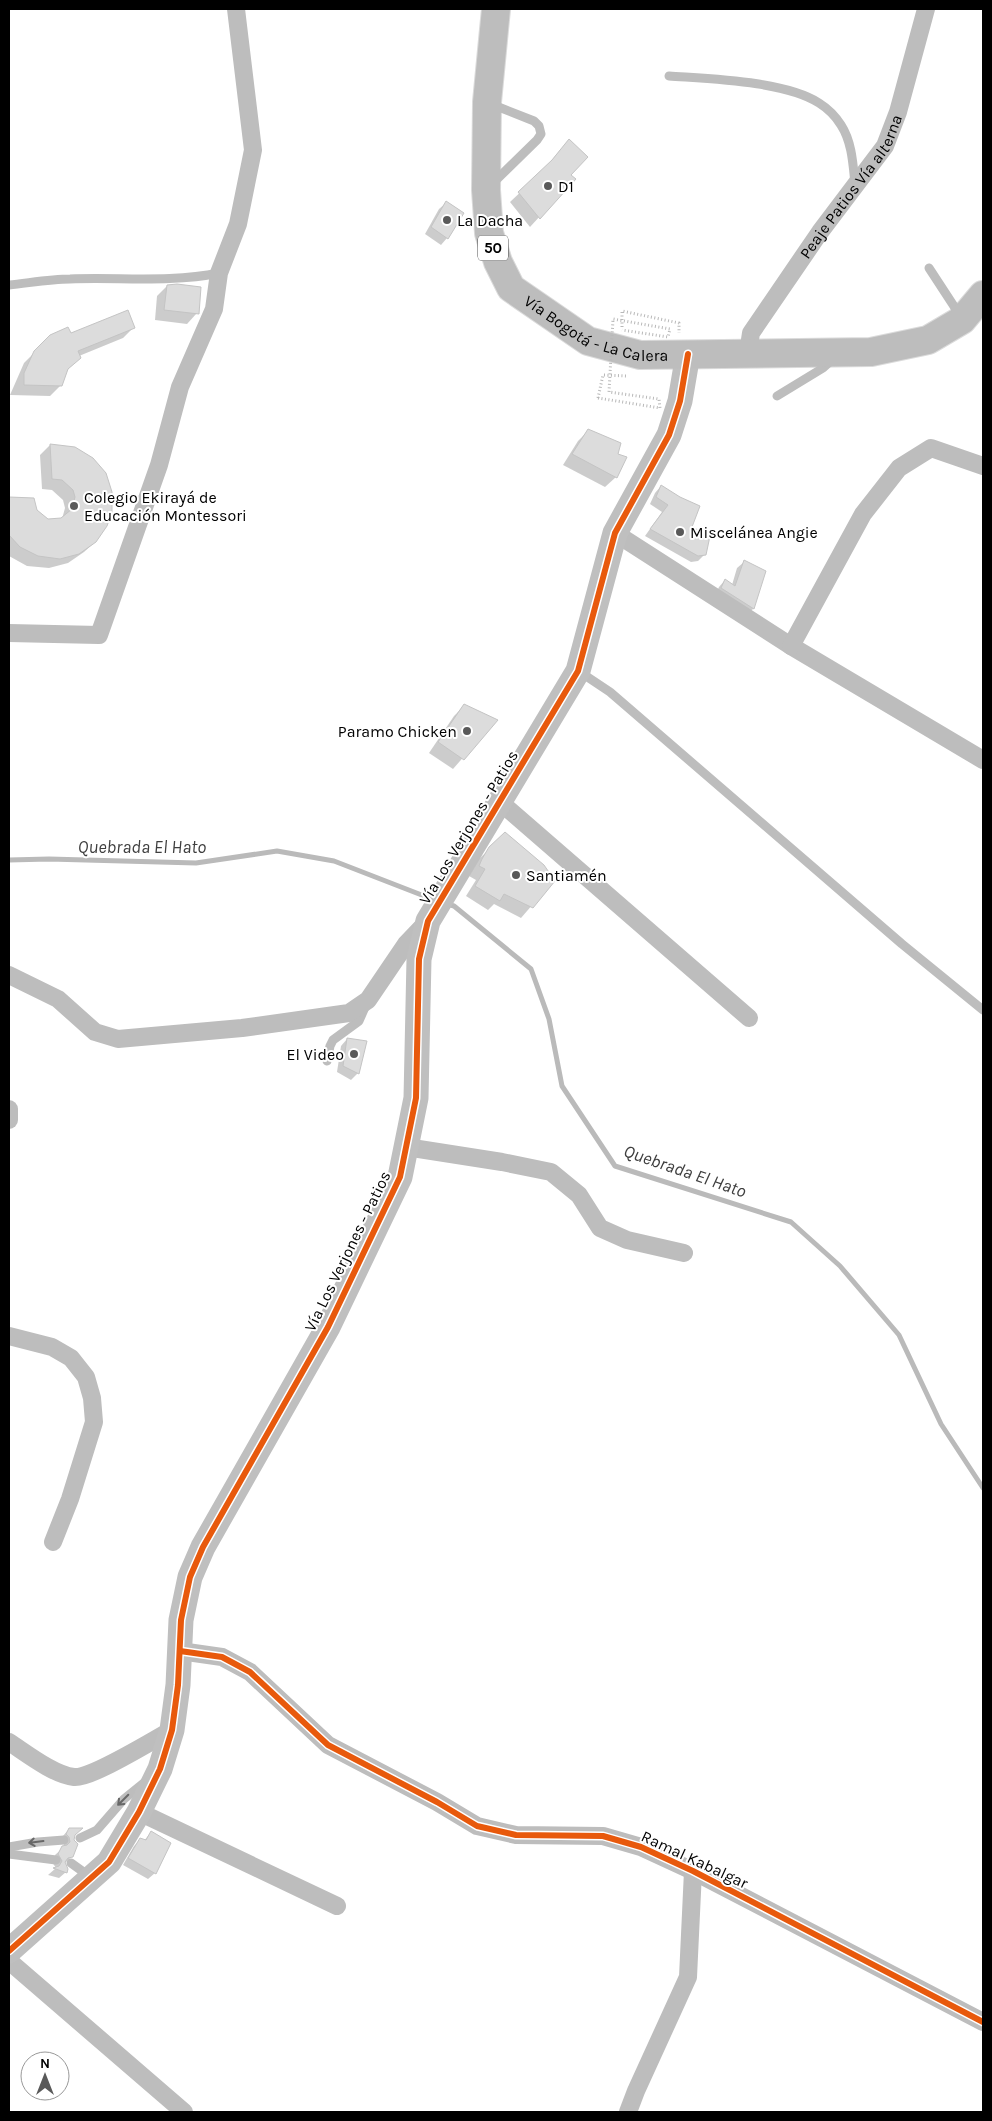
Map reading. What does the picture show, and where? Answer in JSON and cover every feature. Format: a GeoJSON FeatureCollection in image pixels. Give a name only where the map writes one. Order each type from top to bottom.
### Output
{"type":"FeatureCollection","features":[{"type":"Feature","properties":{"kind":"main road","name":"Vía Bogotá - La Calera"},"geometry":{"type":"LineString","coordinates":[[496,9],[488,102],[486,190],[489,233],[498,262],[511,288],[588,341],[640,355],[688,344],[748,353],[870,352],[928,340],[962,320],[983,295]]}},
{"type":"Feature","properties":{"kind":"street"},"geometry":{"type":"LineString","coordinates":[[9,633],[99,635],[159,465],[180,387],[214,309],[219,273],[238,224],[253,150],[236,9]]}},
{"type":"Feature","properties":{"kind":"street","name":"Peaje Patios Vía alterna"},"geometry":{"type":"LineString","coordinates":[[748,353],[752,333],[766,311],[820,232],[885,146],[898,112],[926,9]]}},
{"type":"Feature","properties":{"kind":"street","name":"Vía Los Verjones - Patios"},"geometry":{"type":"LineString","coordinates":[[9,1951],[109,1862],[139,1812],[160,1769],[172,1730],[180,1651],[181,1620],[190,1577],[203,1547],[328,1327],[400,1177],[416,1098],[420,959],[436,909],[578,671],[616,533],[669,435],[680,402],[688,344]]}},
{"type":"Feature","properties":{"kind":"street"},"geometry":{"type":"LineString","coordinates":[[791,646],[863,514],[899,468],[931,448],[983,466]]}},
{"type":"Feature","properties":{"kind":"street"},"geometry":{"type":"LineString","coordinates":[[616,533],[791,646],[983,760]]}},
{"type":"Feature","properties":{"kind":"street"},"geometry":{"type":"LineString","coordinates":[[499,801],[749,1018]]}},
{"type":"Feature","properties":{"kind":"street"},"geometry":{"type":"LineString","coordinates":[[9,975],[58,999],[95,1032],[118,1040],[242,1028],[349,1014],[368,1000],[406,944],[436,909]]}},
{"type":"Feature","properties":{"kind":"street"},"geometry":{"type":"LineString","coordinates":[[9,1109],[9,1120]]}},
{"type":"Feature","properties":{"kind":"street"},"geometry":{"type":"LineString","coordinates":[[406,1147],[502,1162],[551,1172],[579,1195],[600,1228],[628,1240],[684,1253]]}},
{"type":"Feature","properties":{"kind":"street"},"geometry":{"type":"LineString","coordinates":[[9,1327],[9,1336],[52,1347],[71,1358],[86,1377],[92,1398],[94,1422],[70,1499],[53,1542]]}},
{"type":"Feature","properties":{"kind":"street","name":"Ramal Kabalgar"},"geometry":{"type":"LineString","coordinates":[[180,1651],[222,1657],[250,1672],[328,1745],[437,1802],[477,1826],[516,1835],[603,1836],[641,1846],[693,1871],[983,2022]]}},
{"type":"Feature","properties":{"kind":"street"},"geometry":{"type":"LineString","coordinates":[[9,1742],[55,1771],[74,1778],[90,1774],[172,1730]]}},
{"type":"Feature","properties":{"kind":"street"},"geometry":{"type":"LineString","coordinates":[[139,1812],[336,1906]]}},
{"type":"Feature","properties":{"kind":"street"},"geometry":{"type":"LineString","coordinates":[[628,2112],[688,1977],[693,1871]]}},
{"type":"Feature","properties":{"kind":"street"},"geometry":{"type":"LineString","coordinates":[[9,1961],[184,2112]]}},
{"type":"Feature","properties":{"kind":"lane"},"geometry":{"type":"LineString","coordinates":[[668,76],[751,83],[790,91],[819,102],[841,125],[851,147],[855,187]]}},
{"type":"Feature","properties":{"kind":"lane"},"geometry":{"type":"LineString","coordinates":[[486,190],[537,140],[540,134],[539,126],[534,121],[488,102]]}},
{"type":"Feature","properties":{"kind":"lane"},"geometry":{"type":"LineString","coordinates":[[929,268],[962,320]]}},
{"type":"Feature","properties":{"kind":"lane"},"geometry":{"type":"LineString","coordinates":[[9,284],[70,279],[117,280],[200,277],[219,273]]}},
{"type":"Feature","properties":{"kind":"lane"},"geometry":{"type":"LineString","coordinates":[[777,396],[823,368],[838,352]]}},
{"type":"Feature","properties":{"kind":"lane"},"geometry":{"type":"LineString","coordinates":[[578,671],[610,692],[894,937],[983,1010]]}},
{"type":"Feature","properties":{"kind":"lane"},"geometry":{"type":"LineString","coordinates":[[327,1061],[333,1040],[359,1021],[368,1000]]}},
{"type":"Feature","properties":{"kind":"lane"},"geometry":{"type":"LineString","coordinates":[[80,1838],[97,1830],[124,1799],[160,1769]]}},
{"type":"Feature","properties":{"kind":"lane"},"geometry":{"type":"LineString","coordinates":[[9,1847],[64,1840]]}},
{"type":"Feature","properties":{"kind":"lane"},"geometry":{"type":"LineString","coordinates":[[9,1854],[56,1860]]}},
{"type":"Feature","properties":{"kind":"lane"},"geometry":{"type":"LineString","coordinates":[[70,1863],[91,1878]]}},
{"type":"Feature","properties":{"kind":"path"},"geometry":{"type":"LineString","coordinates":[[630,376],[603,374],[598,398],[660,408],[659,399],[608,392],[613,319],[670,329],[668,337],[622,330],[622,311],[679,323],[679,335],[688,344]]}},
{"type":"Feature","properties":{"kind":"building","name":"D1"},"geometry":{"type":"Polygon","coordinates":[[[569,139],[588,157],[571,175],[576,179],[540,219],[518,192],[552,160],[569,139]]]}},
{"type":"Feature","properties":{"kind":"building","name":"La Dacha"},"geometry":{"type":"Polygon","coordinates":[[[446,201],[464,213],[448,239],[431,227],[446,201]]]}},
{"type":"Feature","properties":{"kind":"building"},"geometry":{"type":"Polygon","coordinates":[[[177,284],[201,287],[199,314],[164,310],[167,285],[177,284]]]}},
{"type":"Feature","properties":{"kind":"building"},"geometry":{"type":"Polygon","coordinates":[[[128,310],[135,328],[78,351],[81,358],[68,369],[62,386],[24,385],[24,373],[34,351],[50,335],[68,327],[71,333],[128,310]]]}},
{"type":"Feature","properties":{"kind":"building"},"geometry":{"type":"Polygon","coordinates":[[[588,429],[621,443],[618,454],[627,457],[617,478],[572,454],[588,429]]]}},
{"type":"Feature","properties":{"kind":"building"},"geometry":{"type":"Polygon","coordinates":[[[50,444],[75,447],[93,458],[106,473],[112,492],[112,512],[107,526],[96,542],[79,554],[60,559],[38,556],[20,547],[9,535],[9,497],[34,498],[37,510],[48,519],[61,518],[72,509],[75,497],[73,490],[62,480],[52,479],[50,444]]]}},
{"type":"Feature","properties":{"kind":"building"},"geometry":{"type":"Polygon","coordinates":[[[661,485],[680,497],[700,506],[692,527],[710,536],[706,555],[698,556],[650,529],[668,505],[656,497],[661,485]]]}},
{"type":"Feature","properties":{"kind":"building"},"geometry":{"type":"Polygon","coordinates":[[[744,560],[766,571],[754,609],[721,588],[725,579],[735,586],[744,560]]]}},
{"type":"Feature","properties":{"kind":"building","name":"Paramo Chicken"},"geometry":{"type":"Polygon","coordinates":[[[464,704],[498,720],[464,760],[438,742],[464,704]]]}},
{"type":"Feature","properties":{"kind":"building","name":"Santiamén"},"geometry":{"type":"Polygon","coordinates":[[[505,832],[544,865],[555,881],[533,908],[504,894],[500,901],[475,886],[485,869],[479,866],[482,859],[489,847],[505,832]]]}},
{"type":"Feature","properties":{"kind":"building","name":"El Video"},"geometry":{"type":"Polygon","coordinates":[[[347,1038],[367,1041],[359,1074],[343,1066],[347,1038]]]}},
{"type":"Feature","properties":{"kind":"building"},"geometry":{"type":"Polygon","coordinates":[[[69,1828],[83,1828],[75,1835],[74,1840],[78,1844],[73,1857],[68,1858],[65,1862],[68,1869],[67,1873],[53,1868],[59,1866],[62,1861],[58,1854],[62,1846],[70,1842],[66,1834],[69,1828]]]}},
{"type":"Feature","properties":{"kind":"building"},"geometry":{"type":"Polygon","coordinates":[[[151,1831],[171,1843],[156,1874],[128,1858],[140,1838],[146,1840],[151,1831]]]}},
{"type":"Feature","properties":{"kind":"waterway","name":"Quebrada El Hato"},"geometry":{"type":"LineString","coordinates":[[9,860],[49,859],[196,863],[277,851],[334,861],[432,899]]}},
{"type":"Feature","properties":{"kind":"waterway","name":"Quebrada El Hato"},"geometry":{"type":"LineString","coordinates":[[447,904],[454,906],[531,969],[549,1019],[562,1086],[615,1166],[791,1222],[840,1266],[899,1335],[941,1424],[983,1488]]}},
{"type":"Feature","properties":{"kind":"cycle path"},"geometry":{"type":"LineString","coordinates":[[9,1951],[109,1862],[139,1812],[160,1769],[172,1730],[178,1685],[181,1620],[190,1577],[203,1547],[328,1327],[400,1177],[416,1098],[419,959],[428,921],[578,671],[615,533],[669,435],[680,401],[688,354]]}},
{"type":"Feature","properties":{"kind":"cycle path"},"geometry":{"type":"LineString","coordinates":[[180,1651],[222,1657],[250,1672],[328,1745],[437,1802],[477,1826],[516,1835],[603,1836],[641,1847],[693,1871],[983,2022]]}},
{"type":"Feature","properties":{"kind":"place","name":"D1"},"geometry":{"type":"Point","coordinates":[548,186]}},
{"type":"Feature","properties":{"kind":"place","name":"La Dacha"},"geometry":{"type":"Point","coordinates":[447,220]}},
{"type":"Feature","properties":{"kind":"place","name":"Colegio Ekirayá de Educación Montessori"},"geometry":{"type":"Point","coordinates":[74,506]}},
{"type":"Feature","properties":{"kind":"place","name":"Miscelánea Angie"},"geometry":{"type":"Point","coordinates":[680,532]}},
{"type":"Feature","properties":{"kind":"place","name":"Paramo Chicken"},"geometry":{"type":"Point","coordinates":[467,731]}},
{"type":"Feature","properties":{"kind":"place","name":"Santiamén"},"geometry":{"type":"Point","coordinates":[516,875]}},
{"type":"Feature","properties":{"kind":"place","name":"El Video"},"geometry":{"type":"Point","coordinates":[354,1054]}}]}
